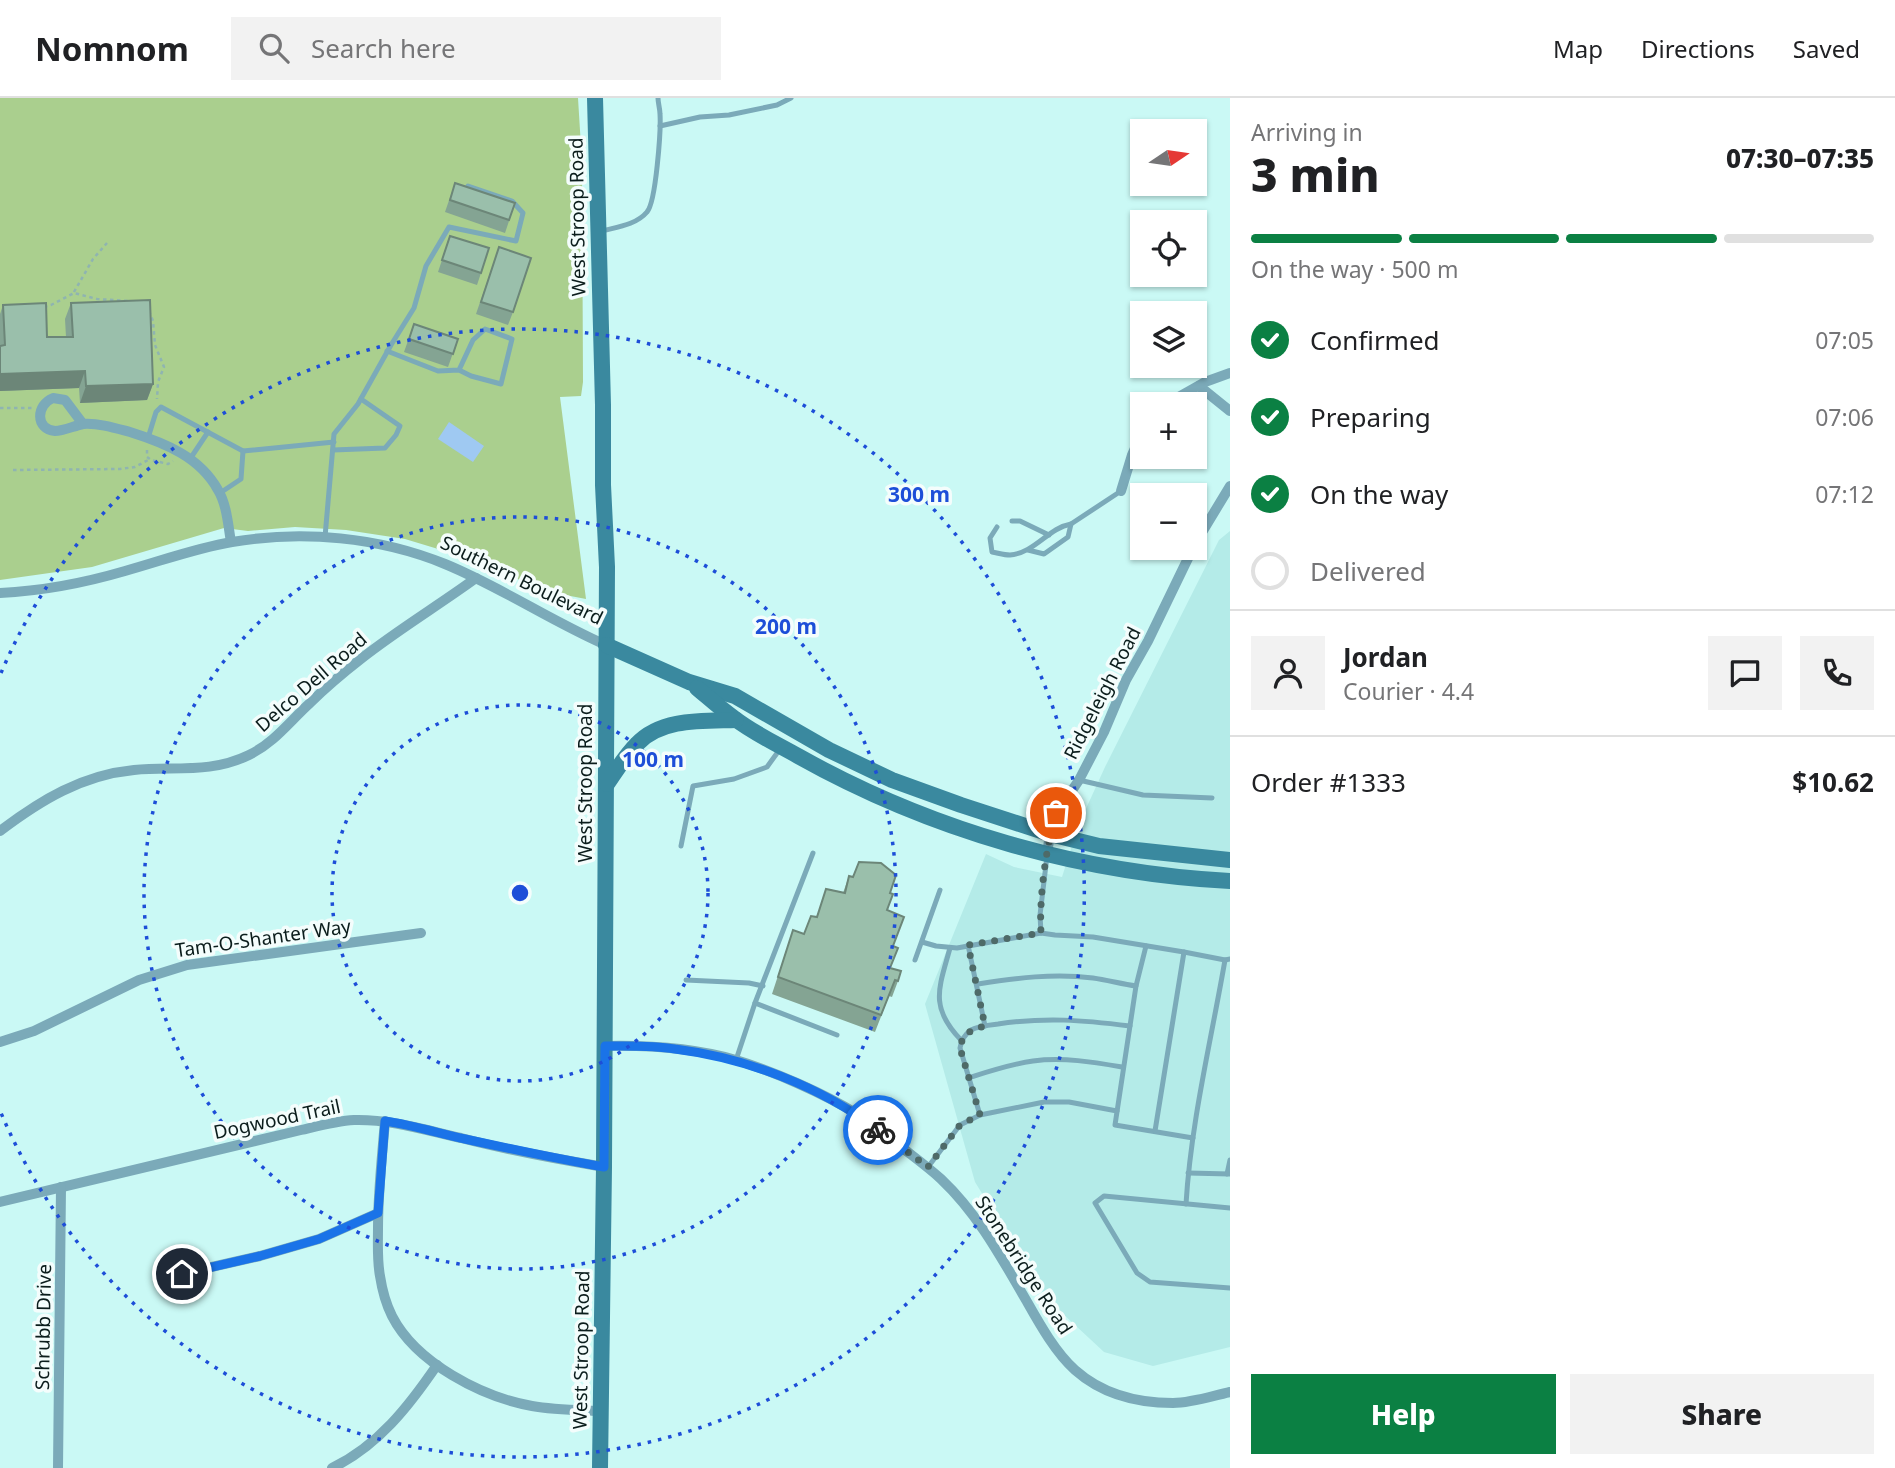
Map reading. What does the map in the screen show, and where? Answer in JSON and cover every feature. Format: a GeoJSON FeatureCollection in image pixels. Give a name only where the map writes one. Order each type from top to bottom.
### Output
{"type":"FeatureCollection","features":[{"type":"Feature","properties":{"kind":"street","name":"West Stroop Road"},"geometry":{"type":"LineString","coordinates":[[595,98],[607,567],[600,1468]]}},
{"type":"Feature","properties":{"kind":"street"},"geometry":{"type":"LineString","coordinates":[[1188,392],[1230,373]]}},
{"type":"Feature","properties":{"kind":"street"},"geometry":{"type":"LineString","coordinates":[[1199,386],[1230,411]]}},
{"type":"Feature","properties":{"kind":"street"},"geometry":{"type":"LineString","coordinates":[[82,424],[65,400],[59,398],[47,401],[40,410],[40,418],[51,430],[57,431],[82,424],[113,427],[166,445],[190,459],[211,477],[220,493],[231,542]]}},
{"type":"Feature","properties":{"kind":"street"},"geometry":{"type":"LineString","coordinates":[[1121,491],[1130,462]]}},
{"type":"Feature","properties":{"kind":"street","name":"Ridgeleigh Road"},"geometry":{"type":"LineString","coordinates":[[1207,524],[1230,486]]}},
{"type":"Feature","properties":{"kind":"street","name":"Southern Boulevard"},"geometry":{"type":"LineString","coordinates":[[0,593],[76,584],[231,542],[295,536],[361,541],[393,547],[424,556],[476,578],[579,633],[690,682],[735,696],[830,750],[892,780],[1050,834],[1099,846],[1230,860]]}},
{"type":"Feature","properties":{"kind":"street","name":"Ridgeleigh Road"},"geometry":{"type":"LineString","coordinates":[[1047,854],[1056,813],[1079,780],[1104,732],[1126,680],[1187,560]]}},
{"type":"Feature","properties":{"kind":"street","name":"Delco Dell Road"},"geometry":{"type":"LineString","coordinates":[[0,831],[50,796],[90,778],[137,769],[198,769],[250,754],[283,731],[310,703],[362,658],[476,578]]}},
{"type":"Feature","properties":{"kind":"street","name":"Southern Boulevard"},"geometry":{"type":"LineString","coordinates":[[690,682],[736,720],[834,776],[943,823],[1047,854],[1141,872],[1230,881]]}},
{"type":"Feature","properties":{"kind":"street"},"geometry":{"type":"LineString","coordinates":[[607,784],[638,742],[655,731],[700,720],[736,720]]}},
{"type":"Feature","properties":{"kind":"street","name":"Tam-O-Shanter Way"},"geometry":{"type":"LineString","coordinates":[[0,1042],[34,1031],[139,981],[187,965],[421,933]]}},
{"type":"Feature","properties":{"kind":"street","name":"Stonebridge Road"},"geometry":{"type":"LineString","coordinates":[[605,1046],[645,1045],[736,1060],[798,1084],[857,1114],[928,1167],[964,1204],[984,1229],[1048,1336],[1073,1368],[1087,1379],[1117,1395],[1152,1402],[1175,1403],[1230,1392]]}},
{"type":"Feature","properties":{"kind":"street","name":"Dogwood Trail"},"geometry":{"type":"LineString","coordinates":[[0,1202],[339,1121],[385,1121],[411,1125],[461,1139],[604,1167]]}},
{"type":"Feature","properties":{"kind":"street"},"geometry":{"type":"LineString","coordinates":[[385,1121],[377,1254],[379,1274],[391,1314],[406,1337],[437,1365],[478,1389],[503,1399],[532,1406],[601,1411]]}},
{"type":"Feature","properties":{"kind":"street","name":"Schrubb Drive"},"geometry":{"type":"LineString","coordinates":[[58,1468],[61,1187]]}},
{"type":"Feature","properties":{"kind":"street"},"geometry":{"type":"LineString","coordinates":[[163,1279],[270,1254],[319,1239],[378,1213]]}},
{"type":"Feature","properties":{"kind":"street"},"geometry":{"type":"LineString","coordinates":[[332,1468],[361,1451],[382,1433],[408,1406],[437,1365]]}},
{"type":"Feature","properties":{"kind":"lane"},"geometry":{"type":"LineString","coordinates":[[599,232],[635,222],[649,210],[655,184],[660,126],[657,98]]}},
{"type":"Feature","properties":{"kind":"lane"},"geometry":{"type":"LineString","coordinates":[[660,126],[753,110],[776,105],[791,98]]}},
{"type":"Feature","properties":{"kind":"lane"},"geometry":{"type":"LineString","coordinates":[[325,537],[334,434],[361,399],[414,308],[426,265],[449,227],[516,241],[523,213],[512,201],[468,186]]}},
{"type":"Feature","properties":{"kind":"lane"},"geometry":{"type":"LineString","coordinates":[[387,351],[438,371],[459,370],[502,384],[512,339],[485,329],[473,340],[459,370]]}},
{"type":"Feature","properties":{"kind":"lane"},"geometry":{"type":"LineString","coordinates":[[333,450],[385,448],[396,435],[400,426],[361,399]]}},
{"type":"Feature","properties":{"kind":"lane"},"geometry":{"type":"LineString","coordinates":[[148,438],[156,412],[161,407],[243,451],[334,442]]}},
{"type":"Feature","properties":{"kind":"lane"},"geometry":{"type":"LineString","coordinates":[[190,459],[208,432]]}},
{"type":"Feature","properties":{"kind":"lane"},"geometry":{"type":"LineString","coordinates":[[220,493],[241,479],[243,451]]}},
{"type":"Feature","properties":{"kind":"lane"},"geometry":{"type":"LineString","coordinates":[[997,527],[990,538],[992,552],[1008,555],[1028,550],[1062,525],[1071,523],[1121,491]]}},
{"type":"Feature","properties":{"kind":"lane"},"geometry":{"type":"LineString","coordinates":[[1012,521],[1020,521],[1049,535]]}},
{"type":"Feature","properties":{"kind":"lane"},"geometry":{"type":"LineString","coordinates":[[1028,550],[1044,554],[1068,537],[1071,523]]}},
{"type":"Feature","properties":{"kind":"lane"},"geometry":{"type":"LineString","coordinates":[[681,846],[692,786],[734,779],[767,767],[782,746]]}},
{"type":"Feature","properties":{"kind":"lane"},"geometry":{"type":"LineString","coordinates":[[1079,780],[1143,795],[1212,799]]}},
{"type":"Feature","properties":{"kind":"lane"},"geometry":{"type":"LineString","coordinates":[[736,1060],[813,853]]}},
{"type":"Feature","properties":{"kind":"lane"},"geometry":{"type":"LineString","coordinates":[[1041,933],[1040,915],[1047,854]]}},
{"type":"Feature","properties":{"kind":"lane"},"geometry":{"type":"LineString","coordinates":[[915,960],[940,890]]}},
{"type":"Feature","properties":{"kind":"lane"},"geometry":{"type":"LineString","coordinates":[[922,942],[957,948],[1041,933],[1093,937],[1228,960],[1193,1138],[1186,1204]]}},
{"type":"Feature","properties":{"kind":"lane"},"geometry":{"type":"LineString","coordinates":[[968,945],[985,1026]]}},
{"type":"Feature","properties":{"kind":"lane"},"geometry":{"type":"LineString","coordinates":[[1146,946],[1136,986],[1115,1125],[1193,1138]]}},
{"type":"Feature","properties":{"kind":"lane"},"geometry":{"type":"LineString","coordinates":[[950,947],[939,989],[939,1007],[949,1028],[961,1040]]}},
{"type":"Feature","properties":{"kind":"lane"},"geometry":{"type":"LineString","coordinates":[[1155,1131],[1184,952]]}},
{"type":"Feature","properties":{"kind":"lane"},"geometry":{"type":"LineString","coordinates":[[978,984],[1060,976],[1092,978],[1136,986]]}},
{"type":"Feature","properties":{"kind":"lane"},"geometry":{"type":"LineString","coordinates":[[686,980],[763,986]]}},
{"type":"Feature","properties":{"kind":"lane"},"geometry":{"type":"LineString","coordinates":[[755,1003],[837,1035]]}},
{"type":"Feature","properties":{"kind":"lane"},"geometry":{"type":"LineString","coordinates":[[980,1115],[960,1048],[961,1040],[972,1030],[985,1026],[1055,1019],[1130,1026]]}},
{"type":"Feature","properties":{"kind":"lane"},"geometry":{"type":"LineString","coordinates":[[968,1078],[1008,1065],[1036,1060],[1066,1059],[1122,1067]]}},
{"type":"Feature","properties":{"kind":"lane"},"geometry":{"type":"LineString","coordinates":[[928,1167],[960,1125],[980,1115],[1044,1102],[1069,1102],[1117,1111]]}},
{"type":"Feature","properties":{"kind":"lane"},"geometry":{"type":"LineString","coordinates":[[1188,1173],[1229,1174],[1230,1160]]}},
{"type":"Feature","properties":{"kind":"lane"},"geometry":{"type":"LineString","coordinates":[[1230,1208],[1104,1196],[1095,1203],[1137,1273],[1150,1282],[1230,1288]]}},
{"type":"Feature","properties":{"kind":"path"},"geometry":{"type":"LineString","coordinates":[[36,308],[51,305],[74,293],[93,259],[107,243]]}},
{"type":"Feature","properties":{"kind":"path"},"geometry":{"type":"LineString","coordinates":[[74,293],[97,299],[132,302]]}},
{"type":"Feature","properties":{"kind":"path"},"geometry":{"type":"LineString","coordinates":[[144,307],[152,316],[155,345],[164,367],[158,382],[156,408]]}},
{"type":"Feature","properties":{"kind":"path"},"geometry":{"type":"LineString","coordinates":[[0,408],[40,410]]}},
{"type":"Feature","properties":{"kind":"path"},"geometry":{"type":"LineString","coordinates":[[13,470],[120,469],[135,467],[149,459]]}},
{"type":"Feature","properties":{"kind":"shaded area"},"geometry":{"type":"Polygon","coordinates":[[[449,422],[484,446],[473,462],[438,439],[449,422]]]}},
{"type":"Feature","properties":{"kind":"shaded area"},"geometry":{"type":"Polygon","coordinates":[[[1230,531],[1230,1347],[1153,1366],[1104,1352],[1047,1299],[975,1182],[925,1004],[986,854],[1014,867],[1062,877],[1079,824],[1105,767],[1219,540],[1230,531]]]}},
{"type":"Feature","properties":{"kind":"green space"},"geometry":{"type":"Polygon","coordinates":[[[0,98],[578,98],[582,163],[583,382],[581,396],[560,397],[586,599],[560,594],[556,599],[506,573],[405,539],[346,530],[295,527],[248,531],[224,528],[92,567],[0,580],[0,98]]]}},
{"type":"Feature","properties":{"kind":"building"},"geometry":{"type":"Polygon","coordinates":[[[455,183],[515,203],[509,220],[450,200],[455,183]]]}},
{"type":"Feature","properties":{"kind":"building"},"geometry":{"type":"Polygon","coordinates":[[[450,236],[489,248],[481,273],[442,260],[450,236]]]}},
{"type":"Feature","properties":{"kind":"building"},"geometry":{"type":"Polygon","coordinates":[[[499,247],[531,258],[513,312],[481,302],[499,247]]]}},
{"type":"Feature","properties":{"kind":"building"},"geometry":{"type":"Polygon","coordinates":[[[150,300],[153,384],[86,386],[85,371],[0,374],[0,346],[5,345],[3,305],[46,303],[47,337],[73,337],[71,303],[150,300]]]}},
{"type":"Feature","properties":{"kind":"building"},"geometry":{"type":"Polygon","coordinates":[[[414,324],[458,339],[453,354],[409,339],[414,324]]]}},
{"type":"Feature","properties":{"kind":"building"},"geometry":{"type":"Polygon","coordinates":[[[859,862],[881,863],[896,875],[887,910],[904,917],[893,946],[898,948],[890,968],[901,971],[881,1015],[778,977],[793,930],[804,934],[811,916],[817,917],[826,889],[845,893],[849,876],[853,877],[859,862]]]}},
{"type":"Feature","properties":{"kind":"way so far"},"geometry":{"type":"LineString","coordinates":[[878,1130],[928,1167],[960,1125],[980,1115],[960,1048],[961,1040],[972,1030],[985,1026],[968,945],[1041,933],[1040,915],[1047,854],[1056,813]]}},
{"type":"Feature","properties":{"kind":"route"},"geometry":{"type":"LineString","coordinates":[[182,1274],[281,1251],[319,1239],[378,1213],[385,1121],[565,1161],[604,1167],[605,1046],[645,1045],[736,1060],[798,1084],[857,1114],[878,1130]]}}]}
